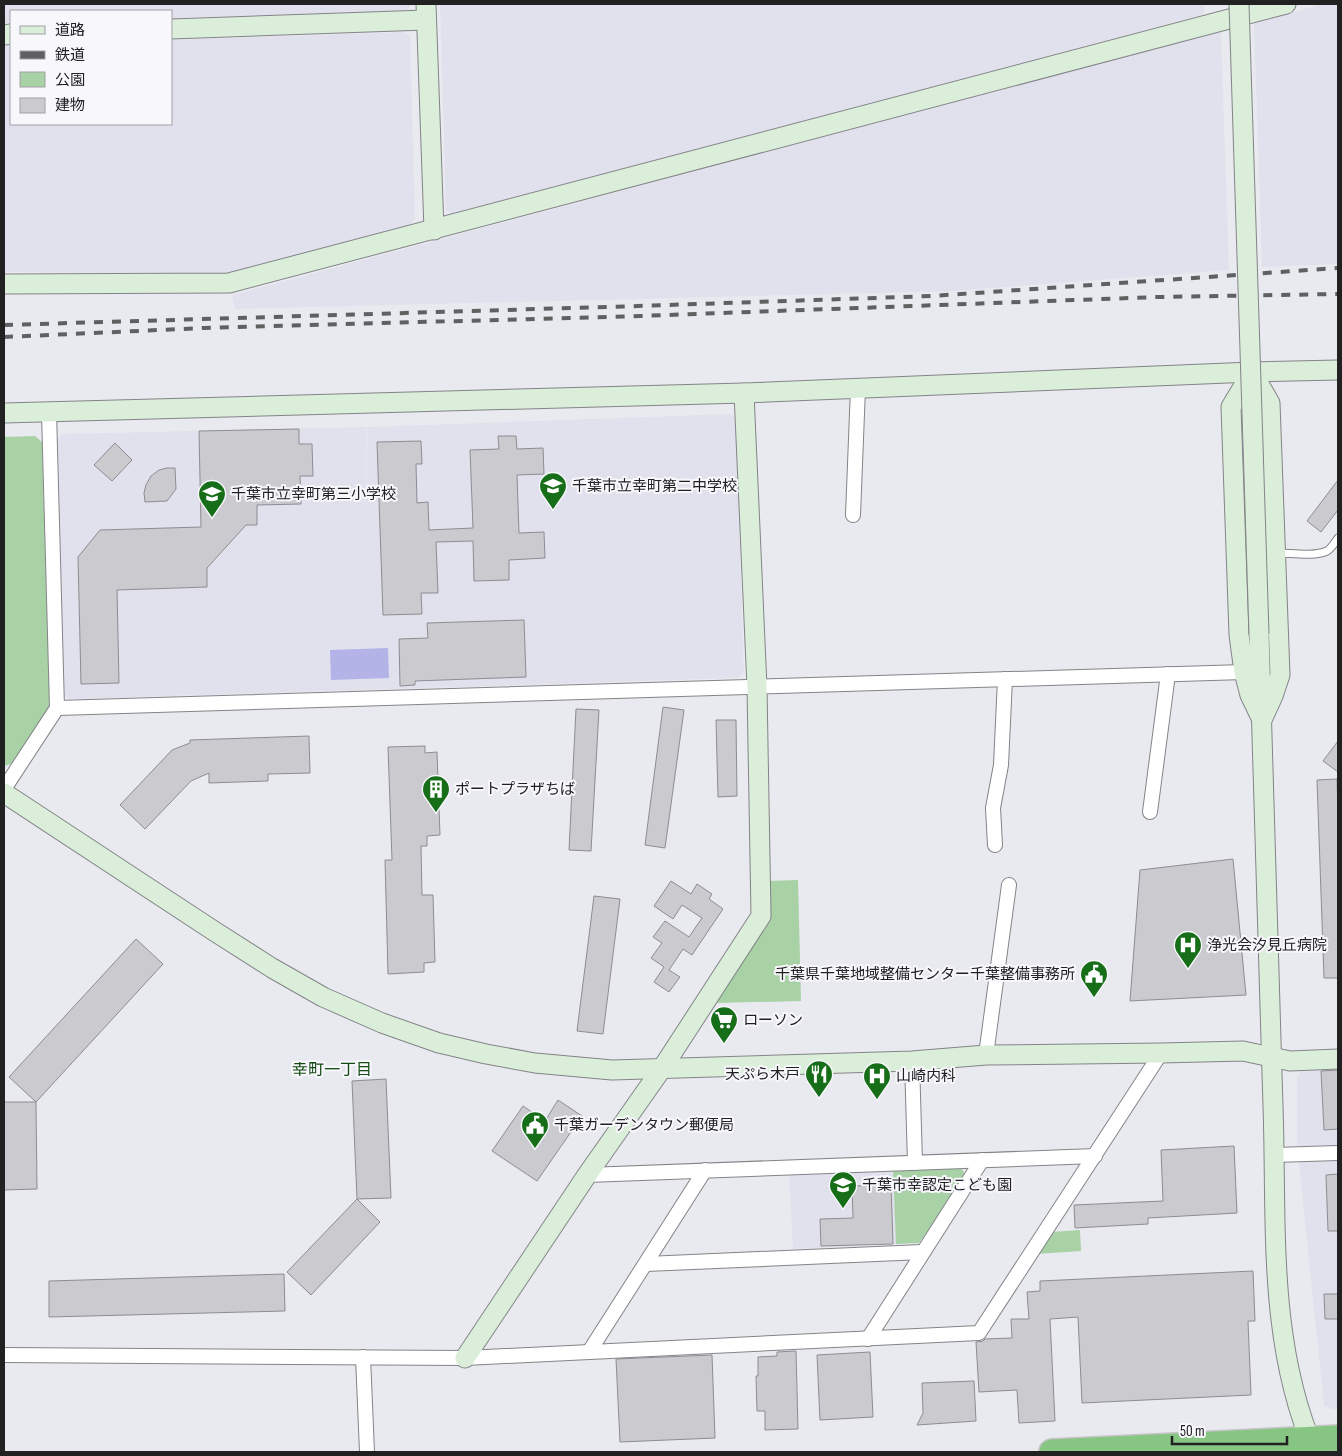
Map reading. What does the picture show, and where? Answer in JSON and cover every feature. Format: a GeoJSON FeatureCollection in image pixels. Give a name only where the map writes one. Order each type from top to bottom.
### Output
{"type":"FeatureCollection","features":[{"type":"Feature","properties":{"kind":"highway"},"geometry":{"type":"LineString","coordinates":[[1052,1452],[1316,1448],[1338,1438]]}},
{"type":"Feature","properties":{"kind":"street"},"geometry":{"type":"LineString","coordinates":[[1239,4],[1272,1057],[1276,1278],[1279,1313],[1292,1382],[1302,1417],[1316,1448]]}},
{"type":"Feature","properties":{"kind":"street"},"geometry":{"type":"LineString","coordinates":[[4,284],[229,283],[434,230],[1220,12],[1286,4]]}},
{"type":"Feature","properties":{"kind":"street"},"geometry":{"type":"LineString","coordinates":[[172,29],[426,12],[434,230]]}},
{"type":"Feature","properties":{"kind":"street"},"geometry":{"type":"LineString","coordinates":[[4,413],[744,393],[1338,370]]}},
{"type":"Feature","properties":{"kind":"street"},"geometry":{"type":"LineString","coordinates":[[1252,372],[1270,403],[1280,675],[1262,720]]}},
{"type":"Feature","properties":{"kind":"street"},"geometry":{"type":"LineString","coordinates":[[1252,372],[1231,408],[1239,635],[1244,672],[1250,695],[1262,720]]}},
{"type":"Feature","properties":{"kind":"street"},"geometry":{"type":"LineString","coordinates":[[852,515],[858,388]]}},
{"type":"Feature","properties":{"kind":"street"},"geometry":{"type":"LineString","coordinates":[[465,1358],[587,1174],[664,1068],[761,916],[756,687],[744,393]]}},
{"type":"Feature","properties":{"kind":"street"},"geometry":{"type":"LineString","coordinates":[[4,789],[57,708],[49,412]]}},
{"type":"Feature","properties":{"kind":"street"},"geometry":{"type":"LineString","coordinates":[[57,708],[1244,672]]}},
{"type":"Feature","properties":{"kind":"street"},"geometry":{"type":"LineString","coordinates":[[1150,812],[1168,674]]}},
{"type":"Feature","properties":{"kind":"street"},"geometry":{"type":"LineString","coordinates":[[995,845],[993,808],[1002,764],[1004,679]]}},
{"type":"Feature","properties":{"kind":"street"},"geometry":{"type":"LineString","coordinates":[[4,793],[214,931],[272,968],[323,997],[382,1023],[440,1043],[486,1054],[535,1063],[612,1070],[912,1061],[986,1055],[1162,1054],[1243,1051],[1290,1061],[1338,1059]]}},
{"type":"Feature","properties":{"kind":"street"},"geometry":{"type":"LineString","coordinates":[[986,1055],[1009,885]]}},
{"type":"Feature","properties":{"kind":"street"},"geometry":{"type":"LineString","coordinates":[[4,1355],[465,1358],[979,1333],[1162,1054]]}},
{"type":"Feature","properties":{"kind":"street"},"geometry":{"type":"LineString","coordinates":[[912,1061],[915,1163]]}},
{"type":"Feature","properties":{"kind":"street"},"geometry":{"type":"LineString","coordinates":[[1274,1154],[1338,1153]]}},
{"type":"Feature","properties":{"kind":"street"},"geometry":{"type":"LineString","coordinates":[[587,1174],[1095,1156]]}},
{"type":"Feature","properties":{"kind":"street"},"geometry":{"type":"LineString","coordinates":[[868,1339],[982,1160]]}},
{"type":"Feature","properties":{"kind":"street"},"geometry":{"type":"LineString","coordinates":[[589,1352],[705,1170]]}},
{"type":"Feature","properties":{"kind":"street"},"geometry":{"type":"LineString","coordinates":[[646,1264],[922,1252]]}},
{"type":"Feature","properties":{"kind":"street"},"geometry":{"type":"LineString","coordinates":[[363,1357],[367,1452]]}},
{"type":"Feature","properties":{"kind":"lane"},"geometry":{"type":"LineString","coordinates":[[1275,553],[1313,554],[1332,547],[1338,538]]}},
{"type":"Feature","properties":{"kind":"shaded area"},"geometry":{"type":"Polygon","coordinates":[[[4,4],[410,4],[405,11],[172,18],[172,10],[10,10],[10,23],[4,24],[4,4]]]}},
{"type":"Feature","properties":{"kind":"shaded area"},"geometry":{"type":"Polygon","coordinates":[[[440,4],[1204,4],[1204,13],[452,215],[446,210],[440,4]]]}},
{"type":"Feature","properties":{"kind":"shaded area"},"geometry":{"type":"Polygon","coordinates":[[[1322,4],[1338,4],[1338,264],[1262,267],[1254,23],[1322,4]]]}},
{"type":"Feature","properties":{"kind":"shaded area"},"geometry":{"type":"Polygon","coordinates":[[[1221,31],[1229,270],[954,291],[235,309],[232,295],[1221,31]]]}},
{"type":"Feature","properties":{"kind":"shaded area"},"geometry":{"type":"Polygon","coordinates":[[[404,32],[410,36],[415,219],[410,226],[230,274],[4,272],[4,45],[10,45],[10,125],[172,125],[172,40],[404,32]]]}},
{"type":"Feature","properties":{"kind":"shaded area"},"geometry":{"type":"Polygon","coordinates":[[[730,414],[736,418],[744,672],[738,678],[69,699],[63,695],[54,443],[62,434],[366,427],[367,513],[367,427],[730,414]]]}},
{"type":"Feature","properties":{"kind":"shaded area"},"geometry":{"type":"Polygon","coordinates":[[[1338,1067],[1338,1409],[1333,1409],[1324,1406],[1297,1143],[1297,1077],[1303,1068],[1338,1067]]]}},
{"type":"Feature","properties":{"kind":"shaded area","name":"千葉市幸認定こども園"},"geometry":{"type":"Polygon","coordinates":[[[893,1170],[896,1244],[793,1249],[789,1174],[893,1170]]]}},
{"type":"Feature","properties":{"kind":"green space"},"geometry":{"type":"Polygon","coordinates":[[[35,436],[42,442],[50,707],[11,764],[4,766],[4,437],[35,436]]]}},
{"type":"Feature","properties":{"kind":"green space"},"geometry":{"type":"Polygon","coordinates":[[[798,880],[801,1001],[712,1003],[767,881],[798,880]]]}},
{"type":"Feature","properties":{"kind":"green space"},"geometry":{"type":"Polygon","coordinates":[[[960,1166],[966,1176],[919,1243],[896,1244],[893,1170],[960,1166]]]}},
{"type":"Feature","properties":{"kind":"green space"},"geometry":{"type":"Polygon","coordinates":[[[1080,1230],[1081,1251],[1036,1254],[1051,1232],[1080,1230]]]}},
{"type":"Feature","properties":{"kind":"water"},"geometry":{"type":"Polygon","coordinates":[[[388,648],[389,678],[331,680],[330,650],[388,648]]]}},
{"type":"Feature","properties":{"kind":"building"},"geometry":{"type":"Polygon","coordinates":[[[299,429],[299,444],[312,444],[313,476],[300,476],[301,504],[257,505],[257,525],[246,525],[207,568],[207,587],[117,590],[119,683],[81,684],[78,557],[100,530],[201,527],[199,431],[299,429]]]}},
{"type":"Feature","properties":{"kind":"building"},"geometry":{"type":"Polygon","coordinates":[[[498,436],[516,436],[517,449],[543,448],[544,474],[517,475],[519,533],[544,532],[545,558],[509,560],[509,580],[474,581],[473,541],[436,542],[438,593],[421,593],[422,614],[383,615],[377,442],[421,441],[422,464],[416,464],[417,503],[428,502],[429,530],[473,528],[470,450],[499,449],[498,436]]]}},
{"type":"Feature","properties":{"kind":"building"},"geometry":{"type":"Polygon","coordinates":[[[115,443],[132,460],[112,481],[94,465],[115,443]]]}},
{"type":"Feature","properties":{"kind":"building"},"geometry":{"type":"Polygon","coordinates":[[[175,468],[176,489],[167,501],[145,502],[144,493],[151,476],[159,470],[175,468]]]}},
{"type":"Feature","properties":{"kind":"building"},"geometry":{"type":"Polygon","coordinates":[[[1338,480],[1338,510],[1321,532],[1307,521],[1338,480]]]}},
{"type":"Feature","properties":{"kind":"building"},"geometry":{"type":"Polygon","coordinates":[[[524,620],[526,677],[415,681],[415,685],[400,686],[399,639],[428,638],[427,623],[524,620]]]}},
{"type":"Feature","properties":{"kind":"building"},"geometry":{"type":"Polygon","coordinates":[[[663,707],[684,710],[665,848],[645,845],[663,707]]]}},
{"type":"Feature","properties":{"kind":"building"},"geometry":{"type":"Polygon","coordinates":[[[576,709],[599,710],[591,851],[569,850],[576,709]]]}},
{"type":"Feature","properties":{"kind":"building"},"geometry":{"type":"Polygon","coordinates":[[[716,720],[736,720],[737,796],[718,797],[716,720]]]}},
{"type":"Feature","properties":{"kind":"building"},"geometry":{"type":"Polygon","coordinates":[[[309,736],[310,773],[268,774],[268,781],[209,783],[209,773],[191,781],[145,829],[120,805],[172,750],[190,743],[190,740],[309,736]]]}},
{"type":"Feature","properties":{"kind":"building"},"geometry":{"type":"Polygon","coordinates":[[[1338,741],[1338,772],[1323,761],[1338,741]]]}},
{"type":"Feature","properties":{"kind":"building"},"geometry":{"type":"Polygon","coordinates":[[[425,746],[425,753],[437,752],[440,835],[427,836],[427,846],[421,846],[422,895],[433,895],[435,962],[424,963],[424,972],[388,974],[385,860],[392,860],[388,747],[425,746]]]}},
{"type":"Feature","properties":{"kind":"building"},"geometry":{"type":"Polygon","coordinates":[[[1337,779],[1338,978],[1324,978],[1317,780],[1337,779]]]}},
{"type":"Feature","properties":{"kind":"building"},"geometry":{"type":"Polygon","coordinates":[[[1233,859],[1246,995],[1130,1001],[1140,870],[1233,859]]]}},
{"type":"Feature","properties":{"kind":"building"},"geometry":{"type":"Polygon","coordinates":[[[671,881],[691,894],[697,884],[712,894],[709,899],[723,909],[692,955],[683,949],[669,970],[680,977],[669,992],[654,982],[664,967],[651,958],[662,943],[653,937],[665,921],[689,937],[702,918],[682,905],[673,919],[654,906],[671,881]]]}},
{"type":"Feature","properties":{"kind":"building"},"geometry":{"type":"Polygon","coordinates":[[[594,896],[620,899],[603,1034],[577,1031],[594,896]]]}},
{"type":"Feature","properties":{"kind":"building"},"geometry":{"type":"Polygon","coordinates":[[[136,939],[163,964],[36,1102],[9,1077],[136,939]]]}},
{"type":"Feature","properties":{"kind":"building"},"geometry":{"type":"Polygon","coordinates":[[[1338,1070],[1338,1129],[1324,1130],[1321,1071],[1338,1070]]]}},
{"type":"Feature","properties":{"kind":"building"},"geometry":{"type":"Polygon","coordinates":[[[386,1079],[391,1198],[357,1199],[352,1081],[386,1079]]]}},
{"type":"Feature","properties":{"kind":"building"},"geometry":{"type":"Polygon","coordinates":[[[558,1100],[582,1116],[537,1181],[492,1151],[523,1106],[545,1121],[558,1100]]]}},
{"type":"Feature","properties":{"kind":"building"},"geometry":{"type":"Polygon","coordinates":[[[4,1102],[36,1102],[37,1189],[4,1190],[4,1102]]]}},
{"type":"Feature","properties":{"kind":"building"},"geometry":{"type":"Polygon","coordinates":[[[1234,1146],[1237,1213],[1148,1218],[1148,1224],[1075,1228],[1074,1205],[1163,1201],[1161,1150],[1234,1146]]]}},
{"type":"Feature","properties":{"kind":"building"},"geometry":{"type":"Polygon","coordinates":[[[1338,1174],[1338,1231],[1328,1231],[1326,1175],[1338,1174]]]}},
{"type":"Feature","properties":{"kind":"building"},"geometry":{"type":"Polygon","coordinates":[[[891,1185],[893,1244],[821,1246],[820,1219],[853,1218],[852,1186],[891,1185]]]}},
{"type":"Feature","properties":{"kind":"building"},"geometry":{"type":"Polygon","coordinates":[[[357,1199],[380,1222],[311,1295],[287,1272],[357,1199]]]}},
{"type":"Feature","properties":{"kind":"building"},"geometry":{"type":"Polygon","coordinates":[[[1253,1271],[1255,1321],[1248,1321],[1251,1395],[1082,1403],[1078,1317],[1050,1319],[1055,1421],[1019,1423],[1017,1390],[979,1392],[976,1342],[985,1339],[1012,1338],[1011,1319],[1029,1319],[1027,1292],[1040,1291],[1040,1281],[1253,1271]]]}},
{"type":"Feature","properties":{"kind":"building"},"geometry":{"type":"Polygon","coordinates":[[[284,1274],[285,1311],[49,1317],[49,1281],[284,1274]]]}},
{"type":"Feature","properties":{"kind":"building"},"geometry":{"type":"Polygon","coordinates":[[[1324,1294],[1338,1294],[1338,1319],[1325,1319],[1324,1294]]]}},
{"type":"Feature","properties":{"kind":"building"},"geometry":{"type":"Polygon","coordinates":[[[796,1351],[798,1429],[765,1430],[765,1411],[757,1411],[756,1376],[758,1376],[758,1357],[777,1356],[777,1352],[796,1351]]]}},
{"type":"Feature","properties":{"kind":"building"},"geometry":{"type":"Polygon","coordinates":[[[870,1352],[873,1417],[820,1420],[817,1355],[870,1352]]]}},
{"type":"Feature","properties":{"kind":"building"},"geometry":{"type":"Polygon","coordinates":[[[712,1355],[715,1438],[620,1442],[616,1359],[712,1355]]]}},
{"type":"Feature","properties":{"kind":"building"},"geometry":{"type":"Polygon","coordinates":[[[974,1381],[976,1421],[917,1425],[923,1413],[922,1383],[974,1381]]]}},
{"type":"Feature","properties":{"kind":"railway"},"geometry":{"type":"LineString","coordinates":[[4,325],[932,296],[1338,268]]}},
{"type":"Feature","properties":{"kind":"railway"},"geometry":{"type":"LineString","coordinates":[[4,337],[204,328],[640,316],[1157,297],[1338,294]]}},
{"type":"Feature","properties":{"kind":"place","name":"千葉市立幸町第二中学校"},"geometry":{"type":"Point","coordinates":[553,510]}},
{"type":"Feature","properties":{"kind":"place","name":"千葉市立幸町第三小学校"},"geometry":{"type":"Point","coordinates":[212,518]}},
{"type":"Feature","properties":{"kind":"place","name":"ポートプラザちば"},"geometry":{"type":"Point","coordinates":[436,813]}},
{"type":"Feature","properties":{"kind":"place","name":"浄光会汐見丘病院"},"geometry":{"type":"Point","coordinates":[1188,969]}},
{"type":"Feature","properties":{"kind":"place","name":"千葉県千葉地域整備センター千葉整備事務所"},"geometry":{"type":"Point","coordinates":[1094,998]}},
{"type":"Feature","properties":{"kind":"place","name":"ローソン"},"geometry":{"type":"Point","coordinates":[724,1044]}},
{"type":"Feature","properties":{"kind":"place","name":"天ぷら木戸"},"geometry":{"type":"Point","coordinates":[819,1098]}},
{"type":"Feature","properties":{"kind":"place","name":"山崎内科"},"geometry":{"type":"Point","coordinates":[877,1100]}},
{"type":"Feature","properties":{"kind":"place","name":"千葉ガーデンタウン郵便局"},"geometry":{"type":"Point","coordinates":[535,1149]}},
{"type":"Feature","properties":{"kind":"place","name":"千葉市幸認定こども園"},"geometry":{"type":"Point","coordinates":[843,1209]}},
{"type":"Feature","properties":{"kind":"district","name":"幸町一丁目"},"geometry":{"type":"Point","coordinates":[332,1069]}}]}
